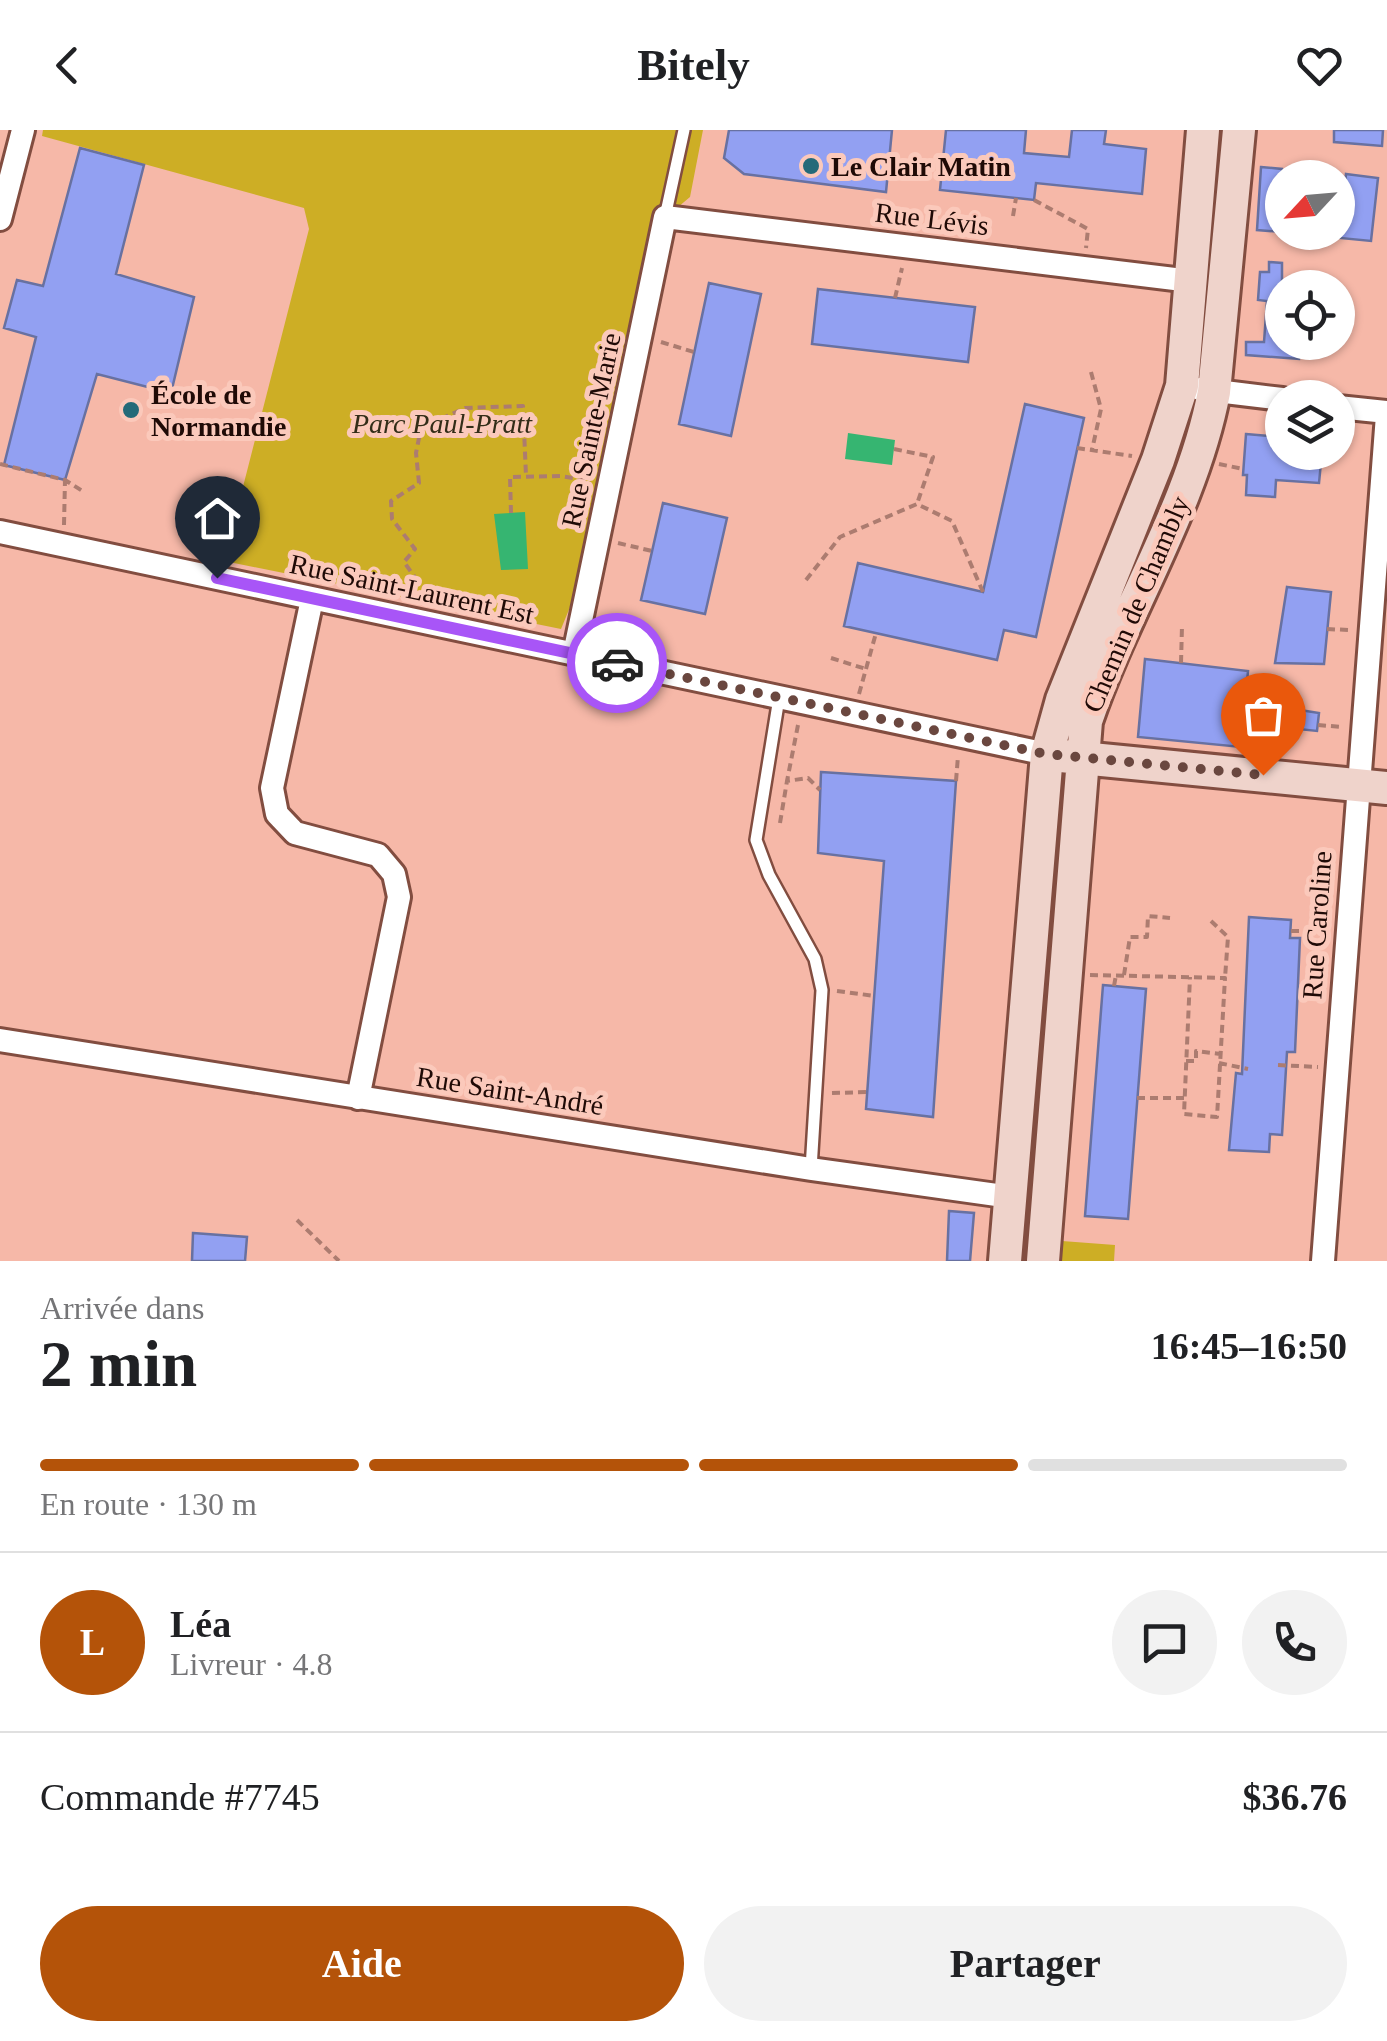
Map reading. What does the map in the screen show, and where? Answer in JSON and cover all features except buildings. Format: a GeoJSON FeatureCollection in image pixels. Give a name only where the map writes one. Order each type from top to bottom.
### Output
{"type":"FeatureCollection","features":[{"type":"Feature","properties":{"kind":"main road","name":"Chemin de Chambly"},"geometry":{"type":"LineString","coordinates":[[1006,1261],[1046,754],[1062,700],[1158,460],[1182,386],[1203,130]]}},
{"type":"Feature","properties":{"kind":"main road","name":"Chemin de Chambly"},"geometry":{"type":"LineString","coordinates":[[1044,1261],[1086,721],[1208,423],[1239,130]]}},
{"type":"Feature","properties":{"kind":"main road"},"geometry":{"type":"LineString","coordinates":[[1046,754],[1373,786]]}},
{"type":"Feature","properties":{"kind":"street"},"geometry":{"type":"LineString","coordinates":[[0,219],[23,130]]}},
{"type":"Feature","properties":{"kind":"street","name":"Rue Lévis"},"geometry":{"type":"LineString","coordinates":[[665,218],[1191,281]]}},
{"type":"Feature","properties":{"kind":"street","name":"Rue Sainte-Marie"},"geometry":{"type":"LineString","coordinates":[[574,654],[665,218]]}},
{"type":"Feature","properties":{"kind":"street"},"geometry":{"type":"LineString","coordinates":[[1182,386],[1265,397]]}},
{"type":"Feature","properties":{"kind":"street"},"geometry":{"type":"LineString","coordinates":[[1355,409],[1387,413]]}},
{"type":"Feature","properties":{"kind":"street","name":"Rue Caroline"},"geometry":{"type":"LineString","coordinates":[[1324,1261],[1347,932],[1373,786],[1387,413]]}},
{"type":"Feature","properties":{"kind":"street","name":"Rue Saint-Laurent Est"},"geometry":{"type":"LineString","coordinates":[[0,532],[1046,754]]}},
{"type":"Feature","properties":{"kind":"street"},"geometry":{"type":"LineString","coordinates":[[312,599],[272,788],[277,814],[295,834],[378,856],[394,874],[399,898],[358,1098]]}},
{"type":"Feature","properties":{"kind":"street","name":"Rue Saint-André"},"geometry":{"type":"LineString","coordinates":[[0,1040],[811,1170],[1011,1197]]}},
{"type":"Feature","properties":{"kind":"lane"},"geometry":{"type":"LineString","coordinates":[[665,218],[684,130]]}},
{"type":"Feature","properties":{"kind":"lane"},"geometry":{"type":"LineString","coordinates":[[779,698],[756,840],[769,875],[815,960],[822,990],[811,1170]]}},
{"type":"Feature","properties":{"kind":"path"},"geometry":{"type":"LineString","coordinates":[[1014,216],[1016,198]]}},
{"type":"Feature","properties":{"kind":"path"},"geometry":{"type":"LineString","coordinates":[[1034,200],[1088,229],[1084,268]]}},
{"type":"Feature","properties":{"kind":"path"},"geometry":{"type":"LineString","coordinates":[[895,298],[906,246]]}},
{"type":"Feature","properties":{"kind":"path"},"geometry":{"type":"LineString","coordinates":[[642,337],[694,352]]}},
{"type":"Feature","properties":{"kind":"path"},"geometry":{"type":"LineString","coordinates":[[1091,372],[1101,409],[1092,450]]}},
{"type":"Feature","properties":{"kind":"path"},"geometry":{"type":"LineString","coordinates":[[411,620],[414,576],[404,562],[414,549],[392,519],[391,501],[419,483],[416,452],[421,428],[465,408],[523,406],[526,476]]}},
{"type":"Feature","properties":{"kind":"path"},"geometry":{"type":"LineString","coordinates":[[1078,448],[1158,460]]}},
{"type":"Feature","properties":{"kind":"path"},"geometry":{"type":"LineString","coordinates":[[806,580],[840,537],[917,504],[932,457],[894,449]]}},
{"type":"Feature","properties":{"kind":"path"},"geometry":{"type":"LineString","coordinates":[[0,464],[65,480],[84,492]]}},
{"type":"Feature","properties":{"kind":"path"},"geometry":{"type":"LineString","coordinates":[[511,513],[510,477],[561,476],[610,484]]}},
{"type":"Feature","properties":{"kind":"path"},"geometry":{"type":"LineString","coordinates":[[63,546],[65,480]]}},
{"type":"Feature","properties":{"kind":"path"},"geometry":{"type":"LineString","coordinates":[[917,504],[952,521],[983,592]]}},
{"type":"Feature","properties":{"kind":"path"},"geometry":{"type":"LineString","coordinates":[[598,539],[652,551]]}},
{"type":"Feature","properties":{"kind":"path"},"geometry":{"type":"LineString","coordinates":[[1181,663],[1182,626]]}},
{"type":"Feature","properties":{"kind":"path"},"geometry":{"type":"LineString","coordinates":[[854,714],[876,633]]}},
{"type":"Feature","properties":{"kind":"path"},"geometry":{"type":"LineString","coordinates":[[830,658],[866,670]]}},
{"type":"Feature","properties":{"kind":"path"},"geometry":{"type":"LineString","coordinates":[[780,823],[803,703]]}},
{"type":"Feature","properties":{"kind":"path"},"geometry":{"type":"LineString","coordinates":[[786,781],[808,778],[820,790]]}},
{"type":"Feature","properties":{"kind":"path"},"geometry":{"type":"LineString","coordinates":[[1124,975],[1130,937],[1146,937],[1148,916],[1170,918]]}},
{"type":"Feature","properties":{"kind":"path"},"geometry":{"type":"LineString","coordinates":[[1190,976],[1184,1114],[1217,1117],[1228,938],[1211,921]]}},
{"type":"Feature","properties":{"kind":"path"},"geometry":{"type":"LineString","coordinates":[[1290,931],[1347,932]]}},
{"type":"Feature","properties":{"kind":"path"},"geometry":{"type":"LineString","coordinates":[[1065,974],[1225,978]]}},
{"type":"Feature","properties":{"kind":"path"},"geometry":{"type":"LineString","coordinates":[[1114,986],[1116,975]]}},
{"type":"Feature","properties":{"kind":"path"},"geometry":{"type":"LineString","coordinates":[[822,990],[874,996]]}},
{"type":"Feature","properties":{"kind":"path"},"geometry":{"type":"LineString","coordinates":[[1186,1061],[1196,1061],[1196,1051],[1220,1054]]}},
{"type":"Feature","properties":{"kind":"path"},"geometry":{"type":"LineString","coordinates":[[1219,1063],[1248,1069]]}},
{"type":"Feature","properties":{"kind":"path"},"geometry":{"type":"LineString","coordinates":[[1278,1065],[1337,1067]]}},
{"type":"Feature","properties":{"kind":"path"},"geometry":{"type":"LineString","coordinates":[[816,1094],[868,1092]]}},
{"type":"Feature","properties":{"kind":"path"},"geometry":{"type":"LineString","coordinates":[[1137,1098],[1184,1098]]}},
{"type":"Feature","properties":{"kind":"path"},"geometry":{"type":"LineString","coordinates":[[297,1220],[339,1261]]}},
{"type":"Feature","properties":{"kind":"green space","name":"Parc Paul-Pratt"},"geometry":{"type":"Polygon","coordinates":[[[43,130],[703,130],[690,197],[665,218],[598,539],[561,629],[224,561],[309,229],[304,208],[42,136],[43,130]]]}},
{"type":"Feature","properties":{"kind":"green space"},"geometry":{"type":"Polygon","coordinates":[[[1062,1241],[1115,1245],[1114,1261],[1061,1261],[1062,1241]]]}},
{"type":"Feature","properties":{"kind":"shaded area"},"geometry":{"type":"Polygon","coordinates":[[[848,433],[895,440],[892,465],[845,459],[848,433]]]}},
{"type":"Feature","properties":{"kind":"shaded area"},"geometry":{"type":"Polygon","coordinates":[[[525,512],[528,569],[501,570],[494,514],[525,512]]]}},
{"type":"Feature","properties":{"kind":"way so far"},"geometry":{"type":"LineString","coordinates":[[617,663],[1046,754],[1263,775]]}},
{"type":"Feature","properties":{"kind":"place","name":"Le Clair Matin"},"geometry":{"type":"Point","coordinates":[811,166]}},
{"type":"Feature","properties":{"kind":"place","name":"École de Normandie"},"geometry":{"type":"Point","coordinates":[131,410]}},
{"type":"Feature","properties":{"kind":"route"},"geometry":{"type":"LineString","coordinates":[[217,578],[617,663]]}}]}
